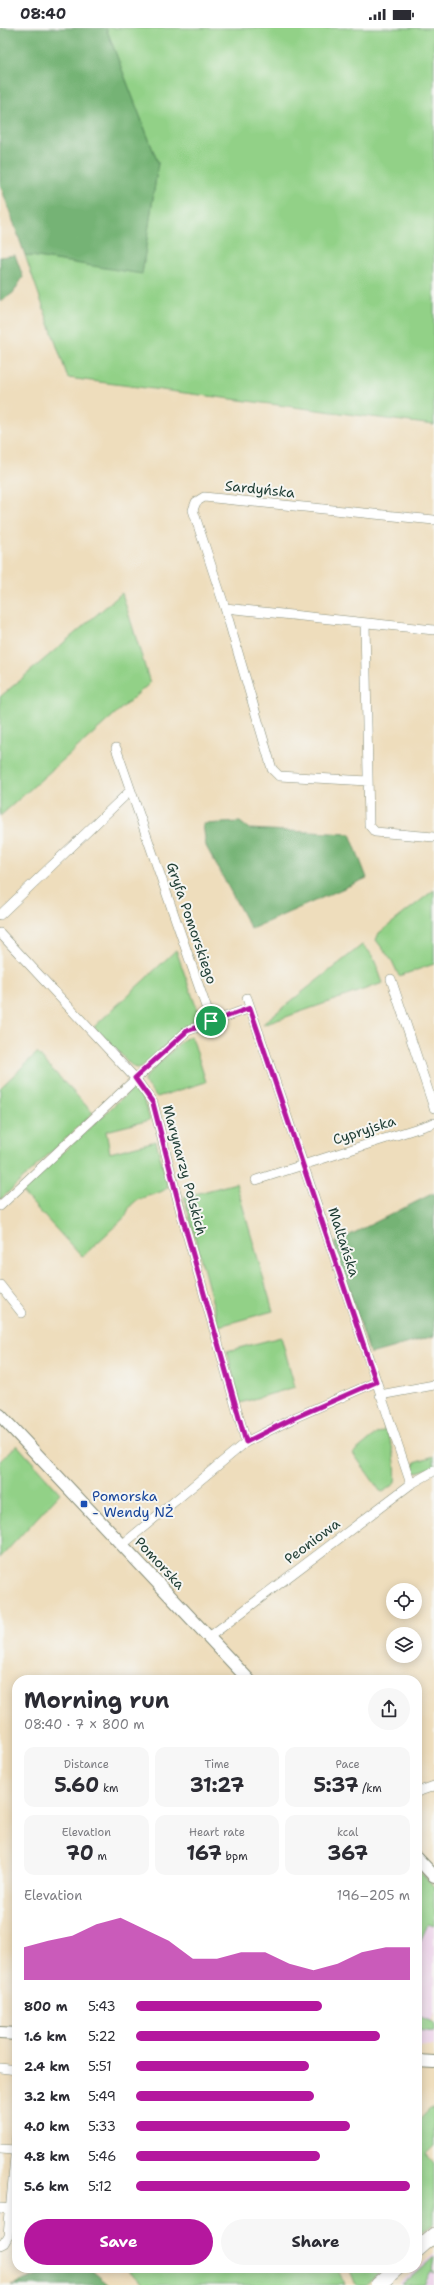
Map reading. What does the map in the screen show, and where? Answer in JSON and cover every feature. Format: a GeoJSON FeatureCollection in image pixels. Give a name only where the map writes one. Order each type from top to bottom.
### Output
{"type":"FeatureCollection","features":[{"type":"Feature","properties":{"kind":"main road"},"geometry":{"type":"LineString","coordinates":[[422,2246],[434,2235]]}},
{"type":"Feature","properties":{"kind":"main road"},"geometry":{"type":"LineString","coordinates":[[378,2285],[391,2273]]}},
{"type":"Feature","properties":{"kind":"street","name":"Sardyńska"},"geometry":{"type":"LineString","coordinates":[[368,781],[280,776],[272,769],[225,608],[193,510],[196,502],[204,497],[434,520]]}},
{"type":"Feature","properties":{"kind":"street"},"geometry":{"type":"LineString","coordinates":[[225,608],[434,630]]}},
{"type":"Feature","properties":{"kind":"street"},"geometry":{"type":"LineString","coordinates":[[365,623],[369,825],[372,831],[434,837]]}},
{"type":"Feature","properties":{"kind":"street","name":"Gryfa Pomorskiego"},"geometry":{"type":"LineString","coordinates":[[116,748],[211,1021]]}},
{"type":"Feature","properties":{"kind":"street"},"geometry":{"type":"LineString","coordinates":[[0,915],[130,791]]}},
{"type":"Feature","properties":{"kind":"street","name":"Marynarzy Polskich"},"geometry":{"type":"LineString","coordinates":[[0,933],[135,1078],[153,1103],[182,1216],[246,1442]]}},
{"type":"Feature","properties":{"kind":"street"},"geometry":{"type":"LineString","coordinates":[[391,979],[434,1108]]}},
{"type":"Feature","properties":{"kind":"street","name":"Maltańska"},"geometry":{"type":"LineString","coordinates":[[248,998],[250,1008],[411,1484]]}},
{"type":"Feature","properties":{"kind":"street"},"geometry":{"type":"LineString","coordinates":[[0,1206],[135,1078],[187,1031],[250,1008]]}},
{"type":"Feature","properties":{"kind":"street","name":"Cypryjska"},"geometry":{"type":"LineString","coordinates":[[256,1180],[434,1123]]}},
{"type":"Feature","properties":{"kind":"street"},"geometry":{"type":"LineString","coordinates":[[0,1285],[22,1313]]}},
{"type":"Feature","properties":{"kind":"street"},"geometry":{"type":"LineString","coordinates":[[122,1545],[246,1442],[296,1417],[376,1382]]}},
{"type":"Feature","properties":{"kind":"street"},"geometry":{"type":"LineString","coordinates":[[380,1395],[434,1385]]}},
{"type":"Feature","properties":{"kind":"street","name":"Pomorska"},"geometry":{"type":"LineString","coordinates":[[0,1415],[244,1675]]}},
{"type":"Feature","properties":{"kind":"street","name":"Peoniowa"},"geometry":{"type":"LineString","coordinates":[[209,1637],[411,1484],[434,1471]]}},
{"type":"Feature","properties":{"kind":"street"},"geometry":{"type":"LineString","coordinates":[[422,1790],[434,1786]]}},
{"type":"Feature","properties":{"kind":"street"},"geometry":{"type":"LineString","coordinates":[[422,1863],[434,1876]]}},
{"type":"Feature","properties":{"kind":"street"},"geometry":{"type":"LineString","coordinates":[[0,2032],[12,2033]]}},
{"type":"Feature","properties":{"kind":"street"},"geometry":{"type":"LineString","coordinates":[[422,2061],[434,2062]]}},
{"type":"Feature","properties":{"kind":"street"},"geometry":{"type":"LineString","coordinates":[[0,2068],[12,2069]]}},
{"type":"Feature","properties":{"kind":"street"},"geometry":{"type":"LineString","coordinates":[[0,2149],[12,2150]]}},
{"type":"Feature","properties":{"kind":"street"},"geometry":{"type":"LineString","coordinates":[[0,2245],[4,2243],[8,2236],[12,2185]]}},
{"type":"Feature","properties":{"kind":"street"},"geometry":{"type":"LineString","coordinates":[[0,2208],[10,2209]]}},
{"type":"Feature","properties":{"kind":"shaded area"},"geometry":{"type":"Polygon","coordinates":[[[428,1924],[434,1926],[434,2012],[431,2022],[434,2023],[434,2047],[422,2046],[422,1937],[428,1924]]]}},
{"type":"Feature","properties":{"kind":"shaded area"},"geometry":{"type":"Polygon","coordinates":[[[434,2254],[434,2285],[398,2285],[412,2273],[422,2273],[422,2264],[434,2254]]]}},
{"type":"Feature","properties":{"kind":"green space"},"geometry":{"type":"Polygon","coordinates":[[[0,28],[106,28],[158,163],[142,274],[25,255],[0,184],[0,28]]]}},
{"type":"Feature","properties":{"kind":"green space"},"geometry":{"type":"Polygon","coordinates":[[[106,28],[434,28],[434,425],[68,378],[25,255],[142,273],[158,163],[106,28]]]}},
{"type":"Feature","properties":{"kind":"green space"},"geometry":{"type":"Polygon","coordinates":[[[15,255],[23,277],[13,293],[0,302],[0,257],[15,255]]]}},
{"type":"Feature","properties":{"kind":"green space"},"geometry":{"type":"Polygon","coordinates":[[[122,593],[150,683],[0,816],[0,697],[122,593]]]}},
{"type":"Feature","properties":{"kind":"green space"},"geometry":{"type":"Polygon","coordinates":[[[240,822],[249,829],[350,834],[367,878],[251,929],[206,846],[203,824],[240,822]]]}},
{"type":"Feature","properties":{"kind":"green space"},"geometry":{"type":"Polygon","coordinates":[[[434,890],[434,964],[399,976],[392,961],[376,940],[379,933],[434,890]]]}},
{"type":"Feature","properties":{"kind":"green space"},"geometry":{"type":"Polygon","coordinates":[[[362,945],[373,957],[383,983],[263,1025],[267,1020],[362,945]]]}},
{"type":"Feature","properties":{"kind":"green space"},"geometry":{"type":"Polygon","coordinates":[[[176,950],[199,1015],[140,1069],[133,1067],[94,1027],[176,950]]]}},
{"type":"Feature","properties":{"kind":"green space"},"geometry":{"type":"Polygon","coordinates":[[[190,1036],[193,1040],[206,1082],[157,1097],[144,1082],[145,1077],[183,1040],[190,1036]]]}},
{"type":"Feature","properties":{"kind":"green space"},"geometry":{"type":"Polygon","coordinates":[[[37,1053],[93,1113],[0,1200],[0,1088],[37,1053]]]}},
{"type":"Feature","properties":{"kind":"green space"},"geometry":{"type":"Polygon","coordinates":[[[133,1088],[143,1098],[150,1120],[106,1131],[110,1153],[156,1141],[168,1187],[163,1191],[139,1199],[133,1203],[126,1216],[82,1257],[21,1191],[133,1088]]]}},
{"type":"Feature","properties":{"kind":"green space"},"geometry":{"type":"Polygon","coordinates":[[[236,1183],[273,1311],[219,1326],[184,1197],[236,1183]]]}},
{"type":"Feature","properties":{"kind":"green space"},"geometry":{"type":"Polygon","coordinates":[[[434,1193],[434,1336],[370,1354],[334,1243],[434,1193]]]}},
{"type":"Feature","properties":{"kind":"green space"},"geometry":{"type":"Polygon","coordinates":[[[281,1337],[295,1387],[240,1403],[227,1351],[281,1337]]]}},
{"type":"Feature","properties":{"kind":"green space"},"geometry":{"type":"Polygon","coordinates":[[[384,1425],[394,1453],[395,1483],[383,1492],[380,1491],[353,1453],[376,1434],[385,1430],[384,1425]]]}},
{"type":"Feature","properties":{"kind":"green space"},"geometry":{"type":"Polygon","coordinates":[[[17,1445],[60,1493],[0,1558],[0,1461],[17,1445]]]}},
{"type":"Feature","properties":{"kind":"green space"},"geometry":{"type":"Polygon","coordinates":[[[434,1456],[434,1467],[417,1472],[414,1470],[415,1462],[434,1456]]]}},
{"type":"Feature","properties":{"kind":"green space"},"geometry":{"type":"Polygon","coordinates":[[[422,1874],[434,1887],[434,1926],[428,1924],[422,1937],[422,1874]]]}},
{"type":"Feature","properties":{"kind":"green space"},"geometry":{"type":"Polygon","coordinates":[[[422,2017],[434,2023],[434,2032],[422,2031],[422,2017]]]}},
{"type":"Feature","properties":{"kind":"green space"},"geometry":{"type":"Polygon","coordinates":[[[430,2109],[434,2109],[434,2146],[426,2154],[434,2163],[434,2223],[423,2233],[422,2230],[422,2117],[430,2109]]]}},
{"type":"Feature","properties":{"kind":"green space"},"geometry":{"type":"Polygon","coordinates":[[[434,2257],[432,2269],[434,2273],[430,2271],[423,2285],[402,2285],[416,2273],[422,2273],[422,2268],[434,2257]]]}},
{"type":"Feature","properties":{"kind":"green space"},"geometry":{"type":"Polygon","coordinates":[[[45,2273],[95,2273],[109,2285],[12,2285],[45,2273]]]}},
{"type":"Feature","properties":{"kind":"green space"},"geometry":{"type":"Polygon","coordinates":[[[132,2273],[339,2273],[345,2285],[145,2285],[132,2273]]]}},
{"type":"Feature","properties":{"kind":"green space"},"geometry":{"type":"Polygon","coordinates":[[[351,2273],[379,2273],[366,2285],[356,2285],[351,2273]]]}},
{"type":"Feature","properties":{"kind":"place","name":"Pomorska - Wendy NŻ"},"geometry":{"type":"Point","coordinates":[84,1504]}},
{"type":"Feature","properties":{"kind":"route"},"geometry":{"type":"LineString","coordinates":[[250,1008],[376,1382],[296,1417],[246,1442],[182,1216],[153,1103],[148,1092],[135,1078],[187,1031],[211,1021],[250,1008]]}}]}
